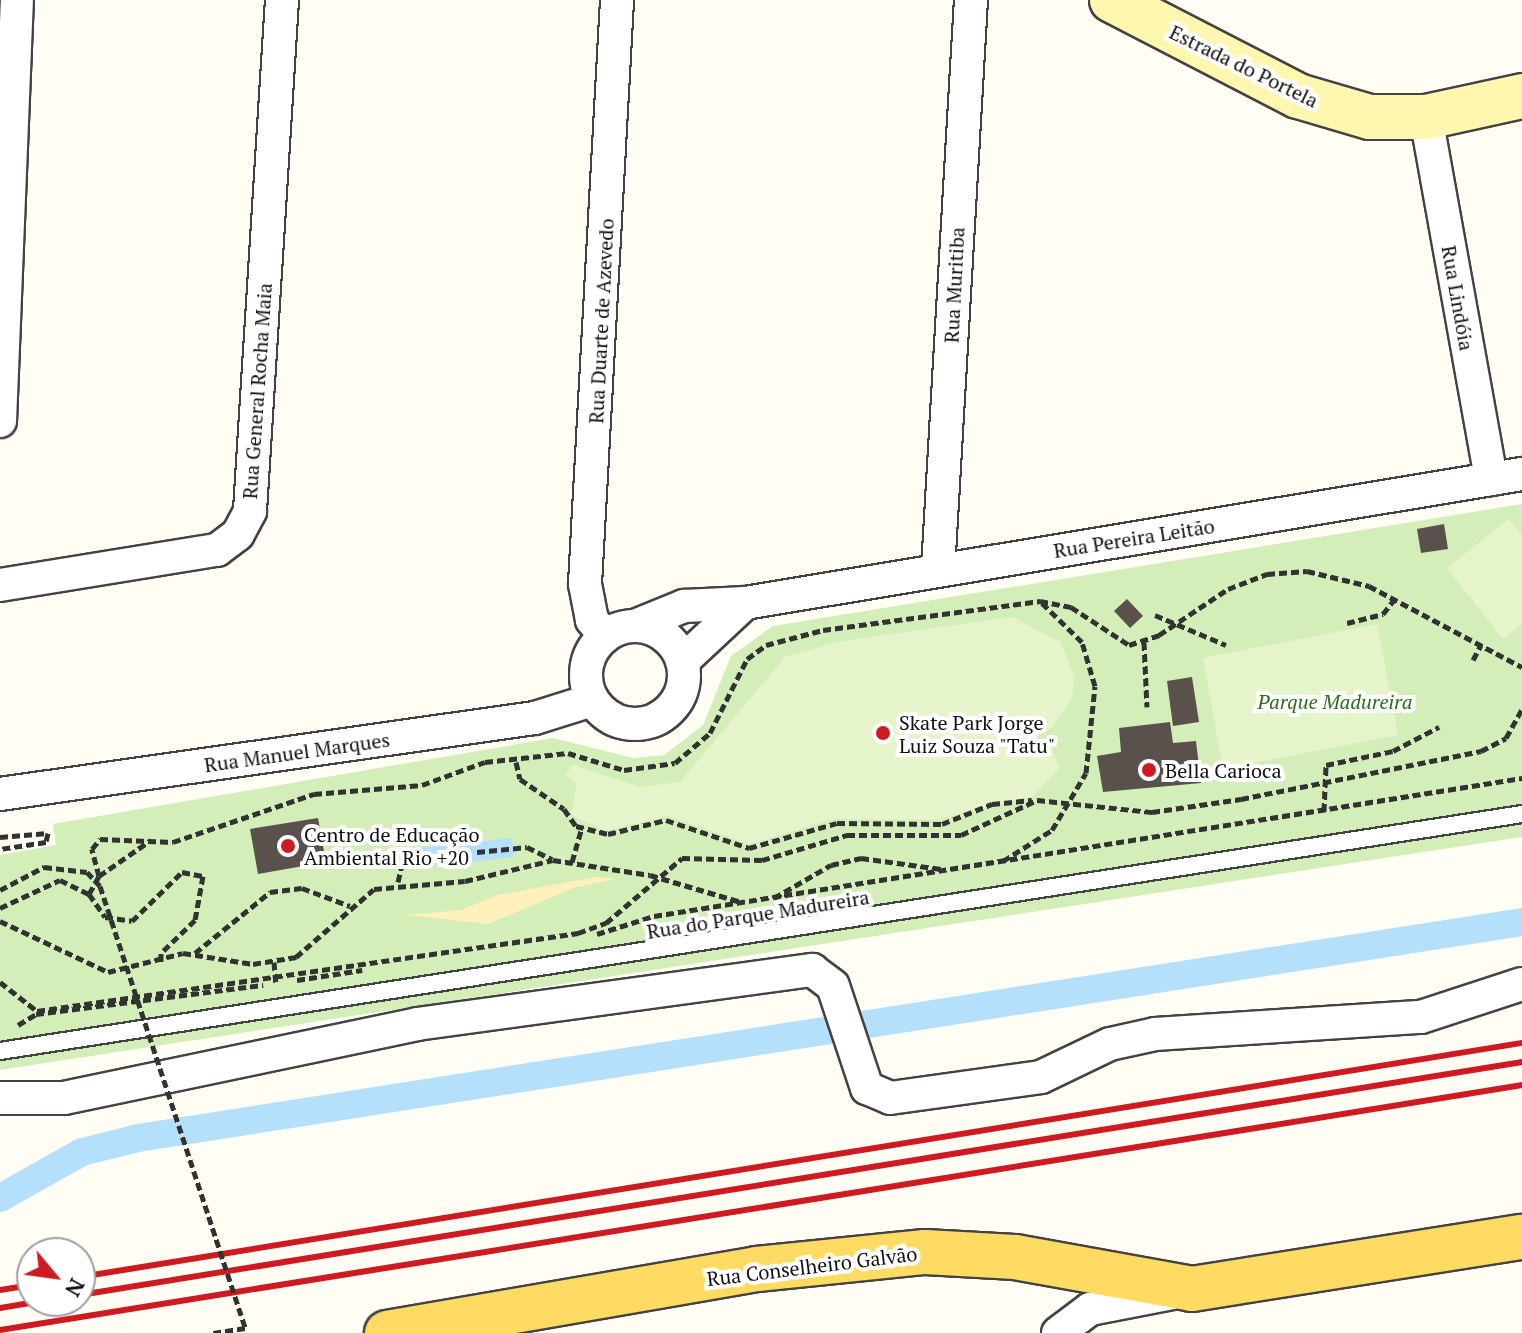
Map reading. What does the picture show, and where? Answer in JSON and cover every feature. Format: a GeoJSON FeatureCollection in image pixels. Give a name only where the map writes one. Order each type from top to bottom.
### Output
{"type":"FeatureCollection","features":[{"type":"Feature","properties":{"kind":"main road","name":"Estrada do Portela"},"geometry":{"type":"LineString","coordinates":[[1112,0],[1298,96],[1370,117],[1426,117],[1522,96]]}},
{"type":"Feature","properties":{"kind":"main road","name":"Rua Conselheiro Galvão"},"geometry":{"type":"LineString","coordinates":[[413,1331],[757,1269],[925,1252],[1015,1257],[1192,1289],[1522,1237]]}},
{"type":"Feature","properties":{"kind":"street"},"geometry":{"type":"LineString","coordinates":[[0,421],[17,0]]}},
{"type":"Feature","properties":{"kind":"street","name":"Rua General Rocha Maia"},"geometry":{"type":"LineString","coordinates":[[0,585],[217,550],[238,534],[250,511],[282,0]]}},
{"type":"Feature","properties":{"kind":"street","name":"Rua Duarte de Azevedo"},"geometry":{"type":"LineString","coordinates":[[605,636],[592,620],[585,584],[617,0]]}},
{"type":"Feature","properties":{"kind":"street","name":"Rua Muritiba"},"geometry":{"type":"LineString","coordinates":[[938,570],[971,0]]}},
{"type":"Feature","properties":{"kind":"street","name":"Rua Lindóia"},"geometry":{"type":"LineString","coordinates":[[1426,117],[1506,477]]}},
{"type":"Feature","properties":{"kind":"street","name":"Rua Pereira Leitão"},"geometry":{"type":"LineString","coordinates":[[637,625],[684,606],[745,603],[1506,477]]}},
{"type":"Feature","properties":{"kind":"street"},"geometry":{"type":"LineString","coordinates":[[683,661],[745,603]]}},
{"type":"Feature","properties":{"kind":"street"},"geometry":{"type":"LineString","coordinates":[[637,625],[666,636],[683,661],[682,693],[647,724],[616,721],[592,700],[586,673],[605,636],[637,625]]}},
{"type":"Feature","properties":{"kind":"street","name":"Rua Manuel Marques"},"geometry":{"type":"LineString","coordinates":[[0,794],[535,718],[592,700]]}},
{"type":"Feature","properties":{"kind":"street"},"geometry":{"type":"LineString","coordinates":[[0,1098],[64,1098],[417,1024],[812,970],[833,986],[867,1088],[890,1098],[962,1092],[1041,1077],[1110,1044],[1155,1034],[1421,1017],[1522,984]]}},
{"type":"Feature","properties":{"kind":"street"},"geometry":{"type":"LineString","coordinates":[[1058,1333],[1090,1309],[1192,1289]]}},
{"type":"Feature","properties":{"kind":"lane","name":"Rua do Parque Madureira"},"geometry":{"type":"LineString","coordinates":[[0,1051],[1522,814]]}},
{"type":"Feature","properties":{"kind":"path"},"geometry":{"type":"LineString","coordinates":[[99,876],[92,849],[100,839],[152,839],[209,833],[314,794],[422,785],[464,767],[568,753],[624,770],[675,763],[710,733],[734,673],[766,645],[823,630],[1040,601],[1071,607],[1115,639],[1144,642],[1267,574],[1340,575],[1522,667]]}},
{"type":"Feature","properties":{"kind":"path"},"geometry":{"type":"LineString","coordinates":[[1347,623],[1383,614],[1394,600]]}},
{"type":"Feature","properties":{"kind":"path"},"geometry":{"type":"LineString","coordinates":[[991,865],[1052,830],[1071,806],[1086,773],[1095,686],[1082,642],[1040,601]]}},
{"type":"Feature","properties":{"kind":"path"},"geometry":{"type":"LineString","coordinates":[[1155,615],[1176,622],[1189,635],[1226,645]]}},
{"type":"Feature","properties":{"kind":"path"},"geometry":{"type":"LineString","coordinates":[[1144,642],[1147,707]]}},
{"type":"Feature","properties":{"kind":"path"},"geometry":{"type":"LineString","coordinates":[[1473,660],[1481,645]]}},
{"type":"Feature","properties":{"kind":"path"},"geometry":{"type":"LineString","coordinates":[[516,762],[520,779],[582,827],[608,834],[666,820],[749,848],[837,823],[942,824],[992,804],[1037,800],[1071,806],[1152,812],[1321,784],[1494,746],[1522,709]]}},
{"type":"Feature","properties":{"kind":"path"},"geometry":{"type":"LineString","coordinates":[[1324,811],[1321,784],[1326,765],[1393,751],[1439,727]]}},
{"type":"Feature","properties":{"kind":"path"},"geometry":{"type":"LineString","coordinates":[[0,982],[37,1011],[276,980],[1522,778]]}},
{"type":"Feature","properties":{"kind":"path"},"geometry":{"type":"LineString","coordinates":[[12,1027],[36,1014],[594,930],[695,855],[762,860],[847,835],[979,831],[1037,800]]}},
{"type":"Feature","properties":{"kind":"path"},"geometry":{"type":"LineString","coordinates":[[572,862],[582,827]]}},
{"type":"Feature","properties":{"kind":"path"},"geometry":{"type":"LineString","coordinates":[[0,837],[48,833],[46,842],[0,849]]}},
{"type":"Feature","properties":{"kind":"path"},"geometry":{"type":"LineString","coordinates":[[89,894],[99,876],[152,839]]}},
{"type":"Feature","properties":{"kind":"path"},"geometry":{"type":"LineString","coordinates":[[477,852],[527,847],[553,860]]}},
{"type":"Feature","properties":{"kind":"path"},"geometry":{"type":"LineString","coordinates":[[398,882],[402,864],[448,855]]}},
{"type":"Feature","properties":{"kind":"path"},"geometry":{"type":"LineString","coordinates":[[195,953],[274,962],[311,949],[350,907],[398,882],[465,881],[553,860],[661,879],[760,903],[831,865],[861,858],[947,870]]}},
{"type":"Feature","properties":{"kind":"path"},"geometry":{"type":"LineString","coordinates":[[0,890],[44,867],[87,872],[100,886],[245,1328],[213,1333]]}},
{"type":"Feature","properties":{"kind":"path"},"geometry":{"type":"LineString","coordinates":[[0,908],[60,880],[89,894],[105,917],[132,921],[182,872],[203,876],[195,920],[161,953],[161,964]]}},
{"type":"Feature","properties":{"kind":"path"},"geometry":{"type":"LineString","coordinates":[[0,921],[108,972],[161,964],[195,953],[270,892],[302,888],[350,907]]}},
{"type":"Feature","properties":{"kind":"path"},"geometry":{"type":"LineString","coordinates":[[274,962],[276,980]]}},
{"type":"Feature","properties":{"kind":"green space","name":"Parque Madureira"},"geometry":{"type":"Polygon","coordinates":[[[1522,504],[1522,837],[0,1070],[0,855],[56,845],[53,824],[553,738],[633,758],[664,755],[703,725],[731,656],[773,626],[1522,504]]]}},
{"type":"Feature","properties":{"kind":"green space"},"geometry":{"type":"Polygon","coordinates":[[[1509,519],[1522,535],[1522,624],[1503,639],[1447,568],[1509,519]]]}},
{"type":"Feature","properties":{"kind":"green space","name":"Skate Park Jorge Luiz Souza \"Tatu\""},"geometry":{"type":"Polygon","coordinates":[[[1012,617],[1061,642],[1074,677],[1072,698],[1051,729],[1033,739],[1049,745],[1060,768],[1033,796],[936,820],[834,819],[749,844],[668,816],[605,831],[571,815],[577,784],[565,775],[573,765],[640,787],[680,782],[785,657],[837,642],[1012,617]]]}},
{"type":"Feature","properties":{"kind":"green space"},"geometry":{"type":"Polygon","coordinates":[[[1377,624],[1398,735],[1223,769],[1203,658],[1377,624]]]}},
{"type":"Feature","properties":{"kind":"sand"},"geometry":{"type":"Polygon","coordinates":[[[596,877],[616,879],[576,887],[488,924],[407,915],[461,910],[498,895],[596,877]]]}},
{"type":"Feature","properties":{"kind":"water"},"geometry":{"type":"Polygon","coordinates":[[[512,838],[514,857],[413,869],[411,849],[512,838]]]}},
{"type":"Feature","properties":{"kind":"building"},"geometry":{"type":"Polygon","coordinates":[[[1444,524],[1448,549],[1421,553],[1417,529],[1444,524]]]}},
{"type":"Feature","properties":{"kind":"building"},"geometry":{"type":"Polygon","coordinates":[[[1127,599],[1143,616],[1130,628],[1114,611],[1127,599]]]}},
{"type":"Feature","properties":{"kind":"building"},"geometry":{"type":"Polygon","coordinates":[[[1192,677],[1199,722],[1173,726],[1167,681],[1192,677]]]}},
{"type":"Feature","properties":{"kind":"building","name":"Bella Carioca"},"geometry":{"type":"Polygon","coordinates":[[[1170,722],[1173,743],[1196,741],[1201,783],[1103,792],[1097,756],[1121,752],[1119,728],[1170,722]]]}},
{"type":"Feature","properties":{"kind":"building","name":"Centro de Educação Ambiental Rio +20"},"geometry":{"type":"Polygon","coordinates":[[[318,818],[326,862],[258,874],[250,829],[318,818]]]}},
{"type":"Feature","properties":{"kind":"waterway"},"geometry":{"type":"LineString","coordinates":[[0,1198],[82,1152],[138,1138],[1522,922]]}},
{"type":"Feature","properties":{"kind":"railway"},"geometry":{"type":"LineString","coordinates":[[96,1274],[1522,1043]]}},
{"type":"Feature","properties":{"kind":"railway"},"geometry":{"type":"LineString","coordinates":[[96,1292],[1522,1062]]}},
{"type":"Feature","properties":{"kind":"railway"},"geometry":{"type":"LineString","coordinates":[[0,1330],[1522,1085]]}},
{"type":"Feature","properties":{"kind":"railway"},"geometry":{"type":"LineString","coordinates":[[0,1290],[16,1288]]}},
{"type":"Feature","properties":{"kind":"railway"},"geometry":{"type":"LineString","coordinates":[[0,1308],[16,1305]]}},
{"type":"Feature","properties":{"kind":"place","name":"Skate Park Jorge Luiz Souza \"Tatu\""},"geometry":{"type":"Point","coordinates":[883,733]}},
{"type":"Feature","properties":{"kind":"place","name":"Bella Carioca"},"geometry":{"type":"Point","coordinates":[1149,770]}},
{"type":"Feature","properties":{"kind":"place","name":"Centro de Educação Ambiental Rio +20"},"geometry":{"type":"Point","coordinates":[288,846]}}]}
